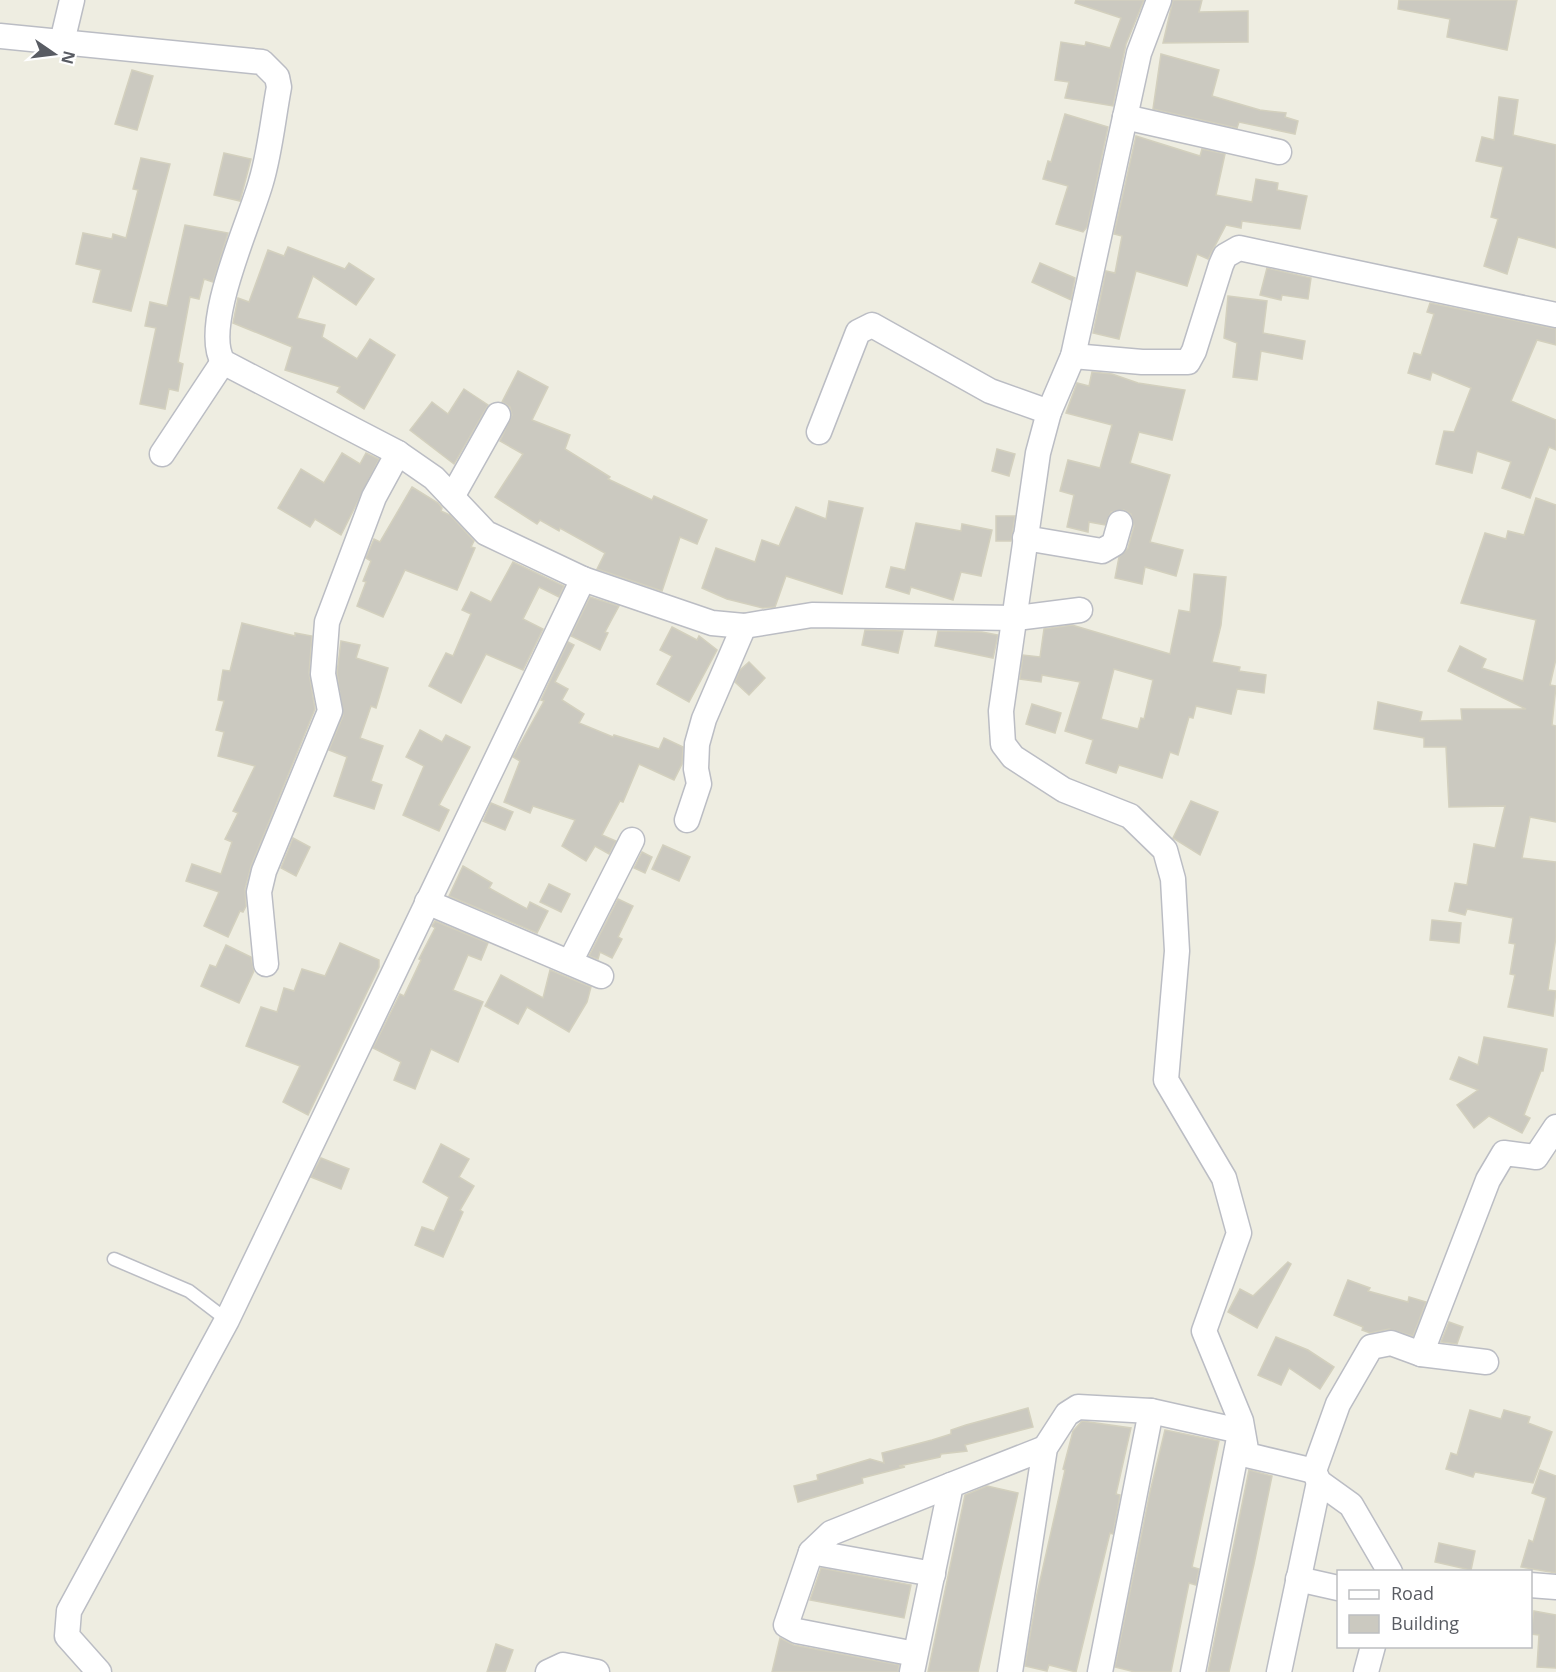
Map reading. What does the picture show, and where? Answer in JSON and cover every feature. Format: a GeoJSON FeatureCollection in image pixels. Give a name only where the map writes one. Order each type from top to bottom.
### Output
{"type":"FeatureCollection","features":[{"type":"Feature","properties":{"kind":"street"},"geometry":{"type":"LineString","coordinates":[[62,42],[72,0]]}},
{"type":"Feature","properties":{"kind":"street"},"geometry":{"type":"LineString","coordinates":[[1159,0],[1139,54],[1073,356],[1049,412],[1038,453],[1001,711],[1003,744],[1013,757],[1064,790],[1130,816],[1164,850],[1173,879],[1177,951],[1166,1080],[1224,1178],[1239,1233],[1204,1331],[1241,1429],[1247,1455],[1316,1476],[1351,1505],[1389,1570]]}},
{"type":"Feature","properties":{"kind":"street"},"geometry":{"type":"LineString","coordinates":[[0,36],[262,62],[277,77],[279,87],[262,181],[220,302],[218,354],[223,362],[398,453],[435,478],[486,533],[583,579],[712,623],[744,626],[812,615],[1016,618],[1080,610]]}},
{"type":"Feature","properties":{"kind":"street"},"geometry":{"type":"LineString","coordinates":[[1125,117],[1279,152]]}},
{"type":"Feature","properties":{"kind":"street"},"geometry":{"type":"LineString","coordinates":[[1073,356],[1142,362],[1188,362],[1194,351],[1225,256],[1239,248],[1556,315]]}},
{"type":"Feature","properties":{"kind":"street"},"geometry":{"type":"LineString","coordinates":[[819,432],[858,332],[872,325],[990,391],[1049,412]]}},
{"type":"Feature","properties":{"kind":"street"},"geometry":{"type":"LineString","coordinates":[[162,454],[223,362]]}},
{"type":"Feature","properties":{"kind":"street"},"geometry":{"type":"LineString","coordinates":[[452,497],[498,415]]}},
{"type":"Feature","properties":{"kind":"street"},"geometry":{"type":"LineString","coordinates":[[266,964],[259,892],[264,871],[330,711],[323,674],[327,622],[374,497],[398,453]]}},
{"type":"Feature","properties":{"kind":"street"},"geometry":{"type":"LineString","coordinates":[[1025,538],[1102,551],[1114,544],[1120,523]]}},
{"type":"Feature","properties":{"kind":"street"},"geometry":{"type":"LineString","coordinates":[[99,1672],[67,1636],[69,1611],[227,1320],[583,579]]}},
{"type":"Feature","properties":{"kind":"street"},"geometry":{"type":"LineString","coordinates":[[687,820],[699,784],[696,769],[697,744],[704,719],[744,626]]}},
{"type":"Feature","properties":{"kind":"street"},"geometry":{"type":"LineString","coordinates":[[570,962],[632,840]]}},
{"type":"Feature","properties":{"kind":"street"},"geometry":{"type":"LineString","coordinates":[[427,902],[602,976]]}},
{"type":"Feature","properties":{"kind":"street"},"geometry":{"type":"LineString","coordinates":[[1421,1354],[1488,1180],[1504,1153],[1536,1157],[1556,1127]]}},
{"type":"Feature","properties":{"kind":"street"},"geometry":{"type":"LineString","coordinates":[[1279,1672],[1316,1476],[1338,1404],[1371,1347],[1391,1343],[1421,1354],[1486,1362]]}},
{"type":"Feature","properties":{"kind":"street"},"geometry":{"type":"LineString","coordinates":[[1010,1672],[1045,1448],[1067,1414],[1078,1407],[1151,1411],[1241,1429]]}},
{"type":"Feature","properties":{"kind":"street"},"geometry":{"type":"LineString","coordinates":[[1100,1672],[1151,1411]]}},
{"type":"Feature","properties":{"kind":"street"},"geometry":{"type":"LineString","coordinates":[[1193,1672],[1241,1429]]}},
{"type":"Feature","properties":{"kind":"street"},"geometry":{"type":"LineString","coordinates":[[951,1485],[914,1663],[788,1628],[786,1625],[811,1552],[831,1533],[951,1485],[1045,1448]]}},
{"type":"Feature","properties":{"kind":"street"},"geometry":{"type":"LineString","coordinates":[[811,1552],[933,1574]]}},
{"type":"Feature","properties":{"kind":"street"},"geometry":{"type":"LineString","coordinates":[[1298,1580],[1337,1588]]}},
{"type":"Feature","properties":{"kind":"street"},"geometry":{"type":"LineString","coordinates":[[1532,1586],[1556,1587]]}},
{"type":"Feature","properties":{"kind":"street"},"geometry":{"type":"LineString","coordinates":[[1366,1672],[1373,1648]]}},
{"type":"Feature","properties":{"kind":"street"},"geometry":{"type":"LineString","coordinates":[[548,1672],[563,1665],[597,1672]]}},
{"type":"Feature","properties":{"kind":"lane"},"geometry":{"type":"LineString","coordinates":[[114,1258],[189,1291],[227,1320]]}},
{"type":"Feature","properties":{"kind":"building"},"geometry":{"type":"Polygon","coordinates":[[[1076,0],[1144,0],[1126,44],[1113,106],[1065,98],[1069,82],[1055,80],[1061,42],[1085,46],[1086,42],[1110,48],[1121,18],[1075,3],[1076,0]]]}},
{"type":"Feature","properties":{"kind":"building"},"geometry":{"type":"Polygon","coordinates":[[[1173,0],[1202,0],[1199,12],[1248,11],[1248,42],[1163,43],[1173,0]]]}},
{"type":"Feature","properties":{"kind":"building"},"geometry":{"type":"Polygon","coordinates":[[[1399,0],[1517,0],[1507,50],[1447,37],[1450,19],[1398,9],[1399,0]]]}},
{"type":"Feature","properties":{"kind":"building"},"geometry":{"type":"Polygon","coordinates":[[[1161,54],[1219,70],[1212,96],[1260,110],[1286,113],[1285,117],[1298,121],[1295,134],[1239,122],[1237,128],[1153,109],[1161,54]]]}},
{"type":"Feature","properties":{"kind":"building"},"geometry":{"type":"Polygon","coordinates":[[[132,70],[153,76],[137,130],[115,124],[132,70]]]}},
{"type":"Feature","properties":{"kind":"building"},"geometry":{"type":"Polygon","coordinates":[[[1499,97],[1518,100],[1513,135],[1556,145],[1556,248],[1518,237],[1507,274],[1484,266],[1498,219],[1491,217],[1503,167],[1476,161],[1482,137],[1494,140],[1499,97]]]}},
{"type":"Feature","properties":{"kind":"building"},"geometry":{"type":"Polygon","coordinates":[[[1065,114],[1108,127],[1087,227],[1083,232],[1056,224],[1068,186],[1043,179],[1048,161],[1051,162],[1065,114]]]}},
{"type":"Feature","properties":{"kind":"building"},"geometry":{"type":"Polygon","coordinates":[[[1136,136],[1200,156],[1202,149],[1225,154],[1216,195],[1252,202],[1256,179],[1278,183],[1277,190],[1307,196],[1300,229],[1242,221],[1241,228],[1226,225],[1208,259],[1197,254],[1187,286],[1136,271],[1119,339],[1093,333],[1106,271],[1115,273],[1122,236],[1114,234],[1136,136]]]}},
{"type":"Feature","properties":{"kind":"building"},"geometry":{"type":"Polygon","coordinates":[[[224,153],[251,159],[240,201],[214,195],[224,153]]]}},
{"type":"Feature","properties":{"kind":"building"},"geometry":{"type":"Polygon","coordinates":[[[141,158],[170,164],[131,311],[93,302],[101,270],[76,264],[83,233],[112,239],[113,234],[126,238],[138,190],[133,189],[141,158]]]}},
{"type":"Feature","properties":{"kind":"building"},"geometry":{"type":"Polygon","coordinates":[[[185,225],[228,233],[213,282],[204,279],[199,299],[190,297],[178,362],[183,364],[178,391],[169,389],[165,409],[140,404],[156,328],[145,326],[150,302],[167,306],[185,225]]]}},
{"type":"Feature","properties":{"kind":"building"},"geometry":{"type":"Polygon","coordinates":[[[288,247],[345,269],[349,263],[374,279],[356,305],[313,276],[297,318],[325,325],[322,337],[357,359],[370,339],[395,355],[364,409],[337,392],[340,387],[285,370],[292,347],[233,323],[238,298],[249,302],[268,250],[284,256],[288,247]]]}},
{"type":"Feature","properties":{"kind":"building"},"geometry":{"type":"Polygon","coordinates":[[[1040,263],[1075,278],[1071,300],[1032,282],[1040,263]]]}},
{"type":"Feature","properties":{"kind":"building"},"geometry":{"type":"Polygon","coordinates":[[[1267,268],[1311,278],[1308,299],[1282,295],[1281,300],[1260,295],[1267,268]]]}},
{"type":"Feature","properties":{"kind":"building"},"geometry":{"type":"Polygon","coordinates":[[[1228,296],[1267,301],[1263,333],[1305,341],[1302,359],[1261,351],[1257,380],[1233,377],[1237,343],[1224,338],[1228,296]]]}},
{"type":"Feature","properties":{"kind":"building"},"geometry":{"type":"Polygon","coordinates":[[[1430,303],[1556,329],[1556,345],[1537,340],[1511,401],[1556,420],[1556,450],[1549,447],[1530,498],[1502,488],[1511,462],[1477,451],[1472,473],[1436,464],[1444,431],[1454,432],[1471,388],[1432,372],[1430,380],[1408,373],[1414,353],[1421,355],[1434,314],[1427,312],[1430,303]]]}},
{"type":"Feature","properties":{"kind":"building"},"geometry":{"type":"Polygon","coordinates":[[[518,371],[548,387],[532,420],[570,435],[565,449],[610,477],[608,479],[652,500],[654,496],[707,520],[697,544],[680,537],[662,591],[597,569],[605,553],[560,528],[559,531],[540,520],[537,524],[495,497],[523,454],[500,441],[512,415],[510,407],[502,402],[518,371]]]}},
{"type":"Feature","properties":{"kind":"building"},"geometry":{"type":"Polygon","coordinates":[[[1092,372],[1112,374],[1138,383],[1185,390],[1172,440],[1139,432],[1130,463],[1170,475],[1150,542],[1183,550],[1176,576],[1145,567],[1142,584],[1115,578],[1119,557],[1128,548],[1134,526],[1131,514],[1124,510],[1111,512],[1105,525],[1089,522],[1088,532],[1067,527],[1074,495],[1060,491],[1068,460],[1100,468],[1112,425],[1066,413],[1077,383],[1089,386],[1092,372]]]}},
{"type":"Feature","properties":{"kind":"building"},"geometry":{"type":"Polygon","coordinates":[[[464,389],[488,405],[454,464],[410,430],[432,402],[448,414],[464,389]]]}},
{"type":"Feature","properties":{"kind":"building"},"geometry":{"type":"Polygon","coordinates":[[[997,449],[1015,454],[1009,476],[992,471],[997,449]]]}},
{"type":"Feature","properties":{"kind":"building"},"geometry":{"type":"Polygon","coordinates":[[[342,453],[360,464],[366,453],[379,459],[341,535],[315,519],[310,527],[278,508],[301,469],[324,483],[342,453]]]}},
{"type":"Feature","properties":{"kind":"building"},"geometry":{"type":"Polygon","coordinates":[[[412,487],[438,503],[442,508],[441,511],[450,515],[474,541],[471,547],[475,548],[457,590],[405,570],[383,617],[357,606],[371,561],[366,558],[374,539],[380,542],[412,487]]]}},
{"type":"Feature","properties":{"kind":"building"},"geometry":{"type":"Polygon","coordinates":[[[1536,498],[1556,505],[1556,659],[1550,685],[1556,686],[1552,725],[1556,726],[1556,822],[1530,817],[1522,858],[1556,862],[1556,937],[1548,990],[1556,991],[1553,1016],[1508,1007],[1515,975],[1510,974],[1515,944],[1509,943],[1513,918],[1467,909],[1465,915],[1449,911],[1455,883],[1467,885],[1474,844],[1495,848],[1505,806],[1449,807],[1446,747],[1424,747],[1424,738],[1374,729],[1378,702],[1422,712],[1420,721],[1462,720],[1461,709],[1526,709],[1448,671],[1460,646],[1486,659],[1482,668],[1523,681],[1536,620],[1461,603],[1485,533],[1506,539],[1508,531],[1524,535],[1536,498]]]}},
{"type":"Feature","properties":{"kind":"building"},"geometry":{"type":"Polygon","coordinates":[[[829,501],[863,508],[842,594],[786,576],[775,607],[763,608],[727,599],[702,588],[716,548],[755,562],[762,540],[779,546],[796,507],[826,519],[829,501]]]}},
{"type":"Feature","properties":{"kind":"building"},"geometry":{"type":"Polygon","coordinates":[[[996,516],[1015,516],[1011,541],[996,541],[996,516]]]}},
{"type":"Feature","properties":{"kind":"building"},"geometry":{"type":"Polygon","coordinates":[[[916,523],[961,531],[962,524],[992,530],[981,576],[961,572],[953,600],[911,587],[909,594],[886,587],[891,567],[905,570],[916,523]]]}},
{"type":"Feature","properties":{"kind":"building"},"geometry":{"type":"Polygon","coordinates":[[[513,562],[564,586],[559,597],[539,587],[523,619],[543,629],[523,670],[486,654],[461,703],[429,686],[446,653],[453,656],[471,614],[462,610],[471,592],[491,602],[513,562]]]}},
{"type":"Feature","properties":{"kind":"building"},"geometry":{"type":"Polygon","coordinates":[[[1194,574],[1226,577],[1221,625],[1212,662],[1240,667],[1239,671],[1266,675],[1264,693],[1237,689],[1231,714],[1196,706],[1193,718],[1189,717],[1178,755],[1170,752],[1162,778],[1119,765],[1116,773],[1086,763],[1093,740],[1065,731],[1080,682],[1042,675],[1041,682],[1020,679],[1023,655],[1040,657],[1044,629],[1072,625],[1170,654],[1179,610],[1190,612],[1194,574]],[[1114,669],[1101,719],[1138,729],[1141,718],[1144,719],[1153,680],[1114,669]]]}},
{"type":"Feature","properties":{"kind":"building"},"geometry":{"type":"Polygon","coordinates":[[[590,597],[619,606],[605,632],[608,633],[600,650],[571,636],[590,597]]]}},
{"type":"Feature","properties":{"kind":"building"},"geometry":{"type":"Polygon","coordinates":[[[242,623],[295,636],[295,633],[312,636],[309,673],[315,709],[251,866],[245,889],[246,906],[243,912],[240,911],[228,937],[204,926],[219,892],[186,881],[192,864],[221,874],[232,842],[225,839],[238,813],[233,811],[255,766],[218,756],[224,732],[216,730],[224,701],[218,700],[223,670],[230,671],[242,623]]]}},
{"type":"Feature","properties":{"kind":"building"},"geometry":{"type":"Polygon","coordinates":[[[672,627],[697,640],[699,636],[717,650],[689,702],[657,684],[672,656],[660,650],[672,627]]]}},
{"type":"Feature","properties":{"kind":"building"},"geometry":{"type":"Polygon","coordinates":[[[865,630],[903,631],[898,653],[862,645],[865,630]]]}},
{"type":"Feature","properties":{"kind":"building"},"geometry":{"type":"Polygon","coordinates":[[[938,631],[982,632],[998,635],[993,658],[935,646],[938,631]]]}},
{"type":"Feature","properties":{"kind":"building"},"geometry":{"type":"Polygon","coordinates":[[[341,641],[360,645],[356,658],[388,668],[376,708],[371,706],[360,738],[383,746],[371,781],[382,785],[374,809],[334,796],[347,757],[329,750],[343,716],[337,673],[341,641]]]}},
{"type":"Feature","properties":{"kind":"building"},"geometry":{"type":"Polygon","coordinates":[[[568,642],[574,645],[555,682],[568,689],[562,700],[584,714],[579,723],[613,737],[614,735],[659,749],[664,738],[683,747],[682,764],[674,780],[639,764],[623,802],[620,801],[602,835],[616,841],[609,854],[595,846],[586,861],[562,846],[575,820],[533,806],[530,813],[504,802],[520,761],[513,757],[544,701],[541,700],[568,642]]]}},
{"type":"Feature","properties":{"kind":"building"},"geometry":{"type":"Polygon","coordinates":[[[749,662],[765,678],[749,695],[735,682],[740,670],[749,662]]]}},
{"type":"Feature","properties":{"kind":"building"},"geometry":{"type":"Polygon","coordinates":[[[1032,704],[1061,713],[1055,733],[1026,724],[1032,704]]]}},
{"type":"Feature","properties":{"kind":"building"},"geometry":{"type":"Polygon","coordinates":[[[420,730],[442,742],[446,735],[470,747],[439,805],[449,810],[439,831],[403,815],[424,766],[406,757],[420,730]]]}},
{"type":"Feature","properties":{"kind":"building"},"geometry":{"type":"Polygon","coordinates":[[[1191,801],[1218,812],[1200,855],[1173,838],[1191,801]]]}},
{"type":"Feature","properties":{"kind":"building"},"geometry":{"type":"Polygon","coordinates":[[[491,803],[513,812],[505,830],[483,821],[491,803]]]}},
{"type":"Feature","properties":{"kind":"building"},"geometry":{"type":"Polygon","coordinates":[[[293,838],[310,847],[296,876],[281,868],[293,838]]]}},
{"type":"Feature","properties":{"kind":"building"},"geometry":{"type":"Polygon","coordinates":[[[663,845],[690,857],[679,881],[652,869],[663,845]]]}},
{"type":"Feature","properties":{"kind":"building"},"geometry":{"type":"Polygon","coordinates":[[[642,852],[652,857],[645,873],[634,868],[642,852]]]}},
{"type":"Feature","properties":{"kind":"building"},"geometry":{"type":"Polygon","coordinates":[[[463,866],[492,883],[489,888],[527,909],[530,902],[548,911],[537,933],[449,896],[463,866]]]}},
{"type":"Feature","properties":{"kind":"building"},"geometry":{"type":"Polygon","coordinates":[[[549,884],[570,894],[561,912],[540,902],[549,884]]]}},
{"type":"Feature","properties":{"kind":"building"},"geometry":{"type":"Polygon","coordinates":[[[618,899],[633,906],[618,937],[622,939],[612,958],[600,952],[598,959],[589,956],[618,899]]]}},
{"type":"Feature","properties":{"kind":"building"},"geometry":{"type":"Polygon","coordinates":[[[1432,920],[1461,923],[1459,943],[1430,940],[1432,920]]]}},
{"type":"Feature","properties":{"kind":"building"},"geometry":{"type":"Polygon","coordinates":[[[435,921],[488,943],[481,960],[468,955],[453,990],[483,1002],[458,1062],[431,1049],[415,1089],[394,1080],[401,1062],[373,1048],[400,994],[404,996],[435,928],[432,926],[435,921]]]}},
{"type":"Feature","properties":{"kind":"building"},"geometry":{"type":"Polygon","coordinates":[[[340,943],[379,960],[379,967],[308,1115],[283,1102],[300,1066],[246,1046],[261,1007],[277,1012],[284,988],[294,991],[302,969],[325,976],[340,943]]]}},
{"type":"Feature","properties":{"kind":"building"},"geometry":{"type":"Polygon","coordinates":[[[226,945],[251,957],[254,971],[239,1003],[201,986],[210,965],[216,967],[226,945]]]}},
{"type":"Feature","properties":{"kind":"building"},"geometry":{"type":"Polygon","coordinates":[[[550,970],[591,987],[587,1002],[569,1032],[527,1007],[518,1024],[485,1006],[501,975],[543,998],[550,970]]]}},
{"type":"Feature","properties":{"kind":"building"},"geometry":{"type":"Polygon","coordinates":[[[1484,1037],[1547,1049],[1543,1071],[1541,1071],[1524,1115],[1530,1118],[1522,1133],[1489,1116],[1474,1128],[1457,1105],[1478,1090],[1450,1079],[1459,1057],[1478,1065],[1484,1037]]]}},
{"type":"Feature","properties":{"kind":"building"},"geometry":{"type":"Polygon","coordinates":[[[441,1144],[469,1159],[459,1177],[474,1186],[460,1210],[463,1212],[443,1257],[415,1245],[422,1227],[434,1231],[449,1197],[423,1182],[441,1144]]]}},
{"type":"Feature","properties":{"kind":"building"},"geometry":{"type":"Polygon","coordinates":[[[321,1158],[349,1169],[341,1189],[311,1177],[321,1158]]]}},
{"type":"Feature","properties":{"kind":"building"},"geometry":{"type":"Polygon","coordinates":[[[1288,1262],[1291,1264],[1257,1328],[1228,1312],[1240,1289],[1253,1296],[1288,1262]]]}},
{"type":"Feature","properties":{"kind":"building"},"geometry":{"type":"Polygon","coordinates":[[[1348,1280],[1370,1288],[1368,1291],[1408,1302],[1409,1297],[1426,1302],[1413,1336],[1389,1329],[1370,1333],[1362,1330],[1363,1327],[1334,1315],[1348,1280]]]}},
{"type":"Feature","properties":{"kind":"building"},"geometry":{"type":"Polygon","coordinates":[[[1449,1322],[1463,1327],[1457,1344],[1441,1342],[1449,1322]]]}},
{"type":"Feature","properties":{"kind":"building"},"geometry":{"type":"Polygon","coordinates":[[[1276,1337],[1308,1350],[1334,1367],[1320,1389],[1289,1368],[1281,1385],[1258,1375],[1276,1337]]]}},
{"type":"Feature","properties":{"kind":"building"},"geometry":{"type":"Polygon","coordinates":[[[1028,1408],[1033,1427],[965,1445],[967,1451],[941,1454],[940,1457],[899,1466],[905,1467],[862,1478],[863,1483],[798,1502],[794,1486],[818,1480],[817,1475],[870,1459],[884,1463],[882,1453],[932,1440],[951,1434],[951,1430],[966,1425],[1028,1408]]]}},
{"type":"Feature","properties":{"kind":"building"},"geometry":{"type":"Polygon","coordinates":[[[1470,1410],[1501,1419],[1504,1410],[1530,1417],[1528,1423],[1552,1432],[1533,1483],[1475,1472],[1473,1477],[1446,1469],[1451,1453],[1457,1455],[1470,1410]]]}},
{"type":"Feature","properties":{"kind":"building"},"geometry":{"type":"Polygon","coordinates":[[[1082,1421],[1131,1428],[1116,1494],[1120,1495],[1113,1534],[1110,1533],[1076,1672],[1049,1665],[1047,1671],[1025,1666],[1037,1594],[1065,1470],[1063,1469],[1073,1431],[1082,1421]]]}},
{"type":"Feature","properties":{"kind":"building"},"geometry":{"type":"Polygon","coordinates":[[[1165,1430],[1219,1441],[1192,1567],[1199,1569],[1196,1585],[1189,1583],[1171,1672],[1135,1672],[1115,1667],[1150,1492],[1165,1430]]]}},
{"type":"Feature","properties":{"kind":"building"},"geometry":{"type":"Polygon","coordinates":[[[1249,1470],[1272,1476],[1229,1672],[1208,1672],[1249,1470]]]}},
{"type":"Feature","properties":{"kind":"building"},"geometry":{"type":"Polygon","coordinates":[[[1540,1470],[1556,1476],[1556,1573],[1521,1567],[1529,1540],[1533,1542],[1546,1498],[1532,1493],[1540,1470]]]}},
{"type":"Feature","properties":{"kind":"building"},"geometry":{"type":"Polygon","coordinates":[[[987,1486],[1018,1493],[978,1672],[928,1672],[965,1495],[987,1486]]]}},
{"type":"Feature","properties":{"kind":"building"},"geometry":{"type":"Polygon","coordinates":[[[1439,1543],[1475,1551],[1471,1570],[1435,1562],[1439,1543]]]}},
{"type":"Feature","properties":{"kind":"building"},"geometry":{"type":"Polygon","coordinates":[[[821,1568],[911,1585],[904,1618],[810,1600],[821,1568]]]}},
{"type":"Feature","properties":{"kind":"building"},"geometry":{"type":"Polygon","coordinates":[[[1534,1611],[1556,1615],[1556,1668],[1537,1667],[1539,1635],[1532,1634],[1534,1611]]]}},
{"type":"Feature","properties":{"kind":"building"},"geometry":{"type":"Polygon","coordinates":[[[780,1638],[794,1645],[899,1665],[898,1672],[772,1672],[780,1638]]]}},
{"type":"Feature","properties":{"kind":"building"},"geometry":{"type":"Polygon","coordinates":[[[496,1644],[513,1650],[505,1672],[487,1672],[496,1644]]]}}]}
